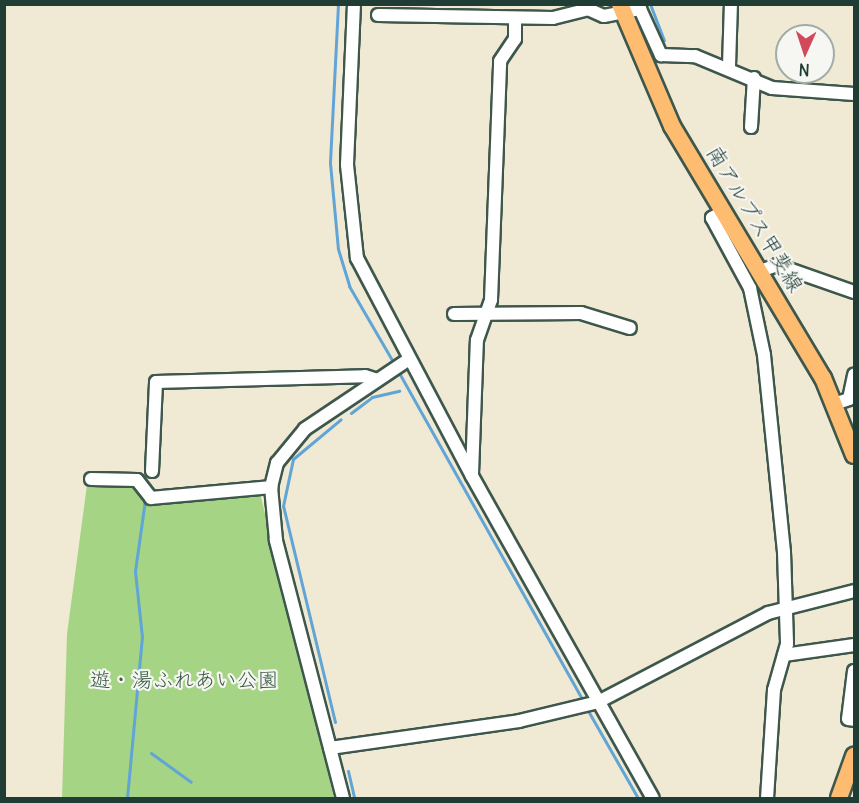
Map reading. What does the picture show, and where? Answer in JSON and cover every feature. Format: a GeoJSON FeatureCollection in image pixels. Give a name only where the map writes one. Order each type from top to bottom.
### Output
{"type":"FeatureCollection","features":[{"type":"Feature","properties":{"kind":"main road","name":"南アルプス甲斐線"},"geometry":{"type":"LineString","coordinates":[[621,8],[672,126],[760,271],[834,404],[855,455]]}},
{"type":"Feature","properties":{"kind":"main road"},"geometry":{"type":"LineString","coordinates":[[846,791],[855,756]]}},
{"type":"Feature","properties":{"kind":"street"},"geometry":{"type":"LineString","coordinates":[[354,4],[347,165],[351,225],[368,284],[472,477],[653,798]]}},
{"type":"Feature","properties":{"kind":"street"},"geometry":{"type":"LineString","coordinates":[[729,66],[731,4]]}},
{"type":"Feature","properties":{"kind":"street"},"geometry":{"type":"LineString","coordinates":[[378,15],[515,18],[588,9],[604,16],[621,8],[639,7],[661,55],[695,56],[729,66],[772,88],[855,94]]}},
{"type":"Feature","properties":{"kind":"street"},"geometry":{"type":"LineString","coordinates":[[472,477],[477,340],[489,310],[500,61],[514,39],[515,18]]}},
{"type":"Feature","properties":{"kind":"street"},"geometry":{"type":"LineString","coordinates":[[751,127],[754,78]]}},
{"type":"Feature","properties":{"kind":"street"},"geometry":{"type":"LineString","coordinates":[[724,211],[712,218],[750,288],[764,355],[786,606],[784,655],[774,690],[767,798]]}},
{"type":"Feature","properties":{"kind":"street"},"geometry":{"type":"LineString","coordinates":[[760,271],[777,265],[855,292]]}},
{"type":"Feature","properties":{"kind":"street"},"geometry":{"type":"LineString","coordinates":[[454,314],[489,310],[581,313],[630,328]]}},
{"type":"Feature","properties":{"kind":"street"},"geometry":{"type":"LineString","coordinates":[[343,798],[276,540],[272,487],[287,446],[409,359]]}},
{"type":"Feature","properties":{"kind":"street"},"geometry":{"type":"LineString","coordinates":[[834,404],[849,399],[855,375]]}},
{"type":"Feature","properties":{"kind":"street"},"geometry":{"type":"LineString","coordinates":[[152,471],[156,382],[365,376],[377,380]]}},
{"type":"Feature","properties":{"kind":"street"},"geometry":{"type":"LineString","coordinates":[[91,479],[137,480],[151,498],[272,487]]}},
{"type":"Feature","properties":{"kind":"street"},"geometry":{"type":"LineString","coordinates":[[330,748],[519,721],[598,702],[786,606],[855,591]]}},
{"type":"Feature","properties":{"kind":"street"},"geometry":{"type":"LineString","coordinates":[[784,655],[855,645]]}},
{"type":"Feature","properties":{"kind":"street"},"geometry":{"type":"LineString","coordinates":[[855,671],[848,719],[855,720]]}},
{"type":"Feature","properties":{"kind":"green space","name":"遊・湯ふれあい公園"},"geometry":{"type":"Polygon","coordinates":[[[87,485],[138,485],[142,496],[260,493],[334,798],[62,798],[67,634],[87,485]]]}},
{"type":"Feature","properties":{"kind":"waterway"},"geometry":{"type":"LineString","coordinates":[[338,4],[330,163],[338,249],[349,286],[395,365]]}},
{"type":"Feature","properties":{"kind":"waterway"},"geometry":{"type":"LineString","coordinates":[[650,4],[664,40]]}},
{"type":"Feature","properties":{"kind":"waterway"},"geometry":{"type":"LineString","coordinates":[[398,371],[584,703]]}},
{"type":"Feature","properties":{"kind":"waterway"},"geometry":{"type":"LineString","coordinates":[[351,413],[372,397],[399,391]]}},
{"type":"Feature","properties":{"kind":"waterway"},"geometry":{"type":"LineString","coordinates":[[335,722],[283,506],[293,459],[341,419]]}},
{"type":"Feature","properties":{"kind":"waterway"},"geometry":{"type":"LineString","coordinates":[[127,798],[142,637],[135,571],[145,500]]}},
{"type":"Feature","properties":{"kind":"waterway"},"geometry":{"type":"LineString","coordinates":[[587,709],[638,798]]}},
{"type":"Feature","properties":{"kind":"waterway"},"geometry":{"type":"LineString","coordinates":[[151,753],[191,782]]}},
{"type":"Feature","properties":{"kind":"waterway"},"geometry":{"type":"LineString","coordinates":[[348,771],[354,798]]}}]}
